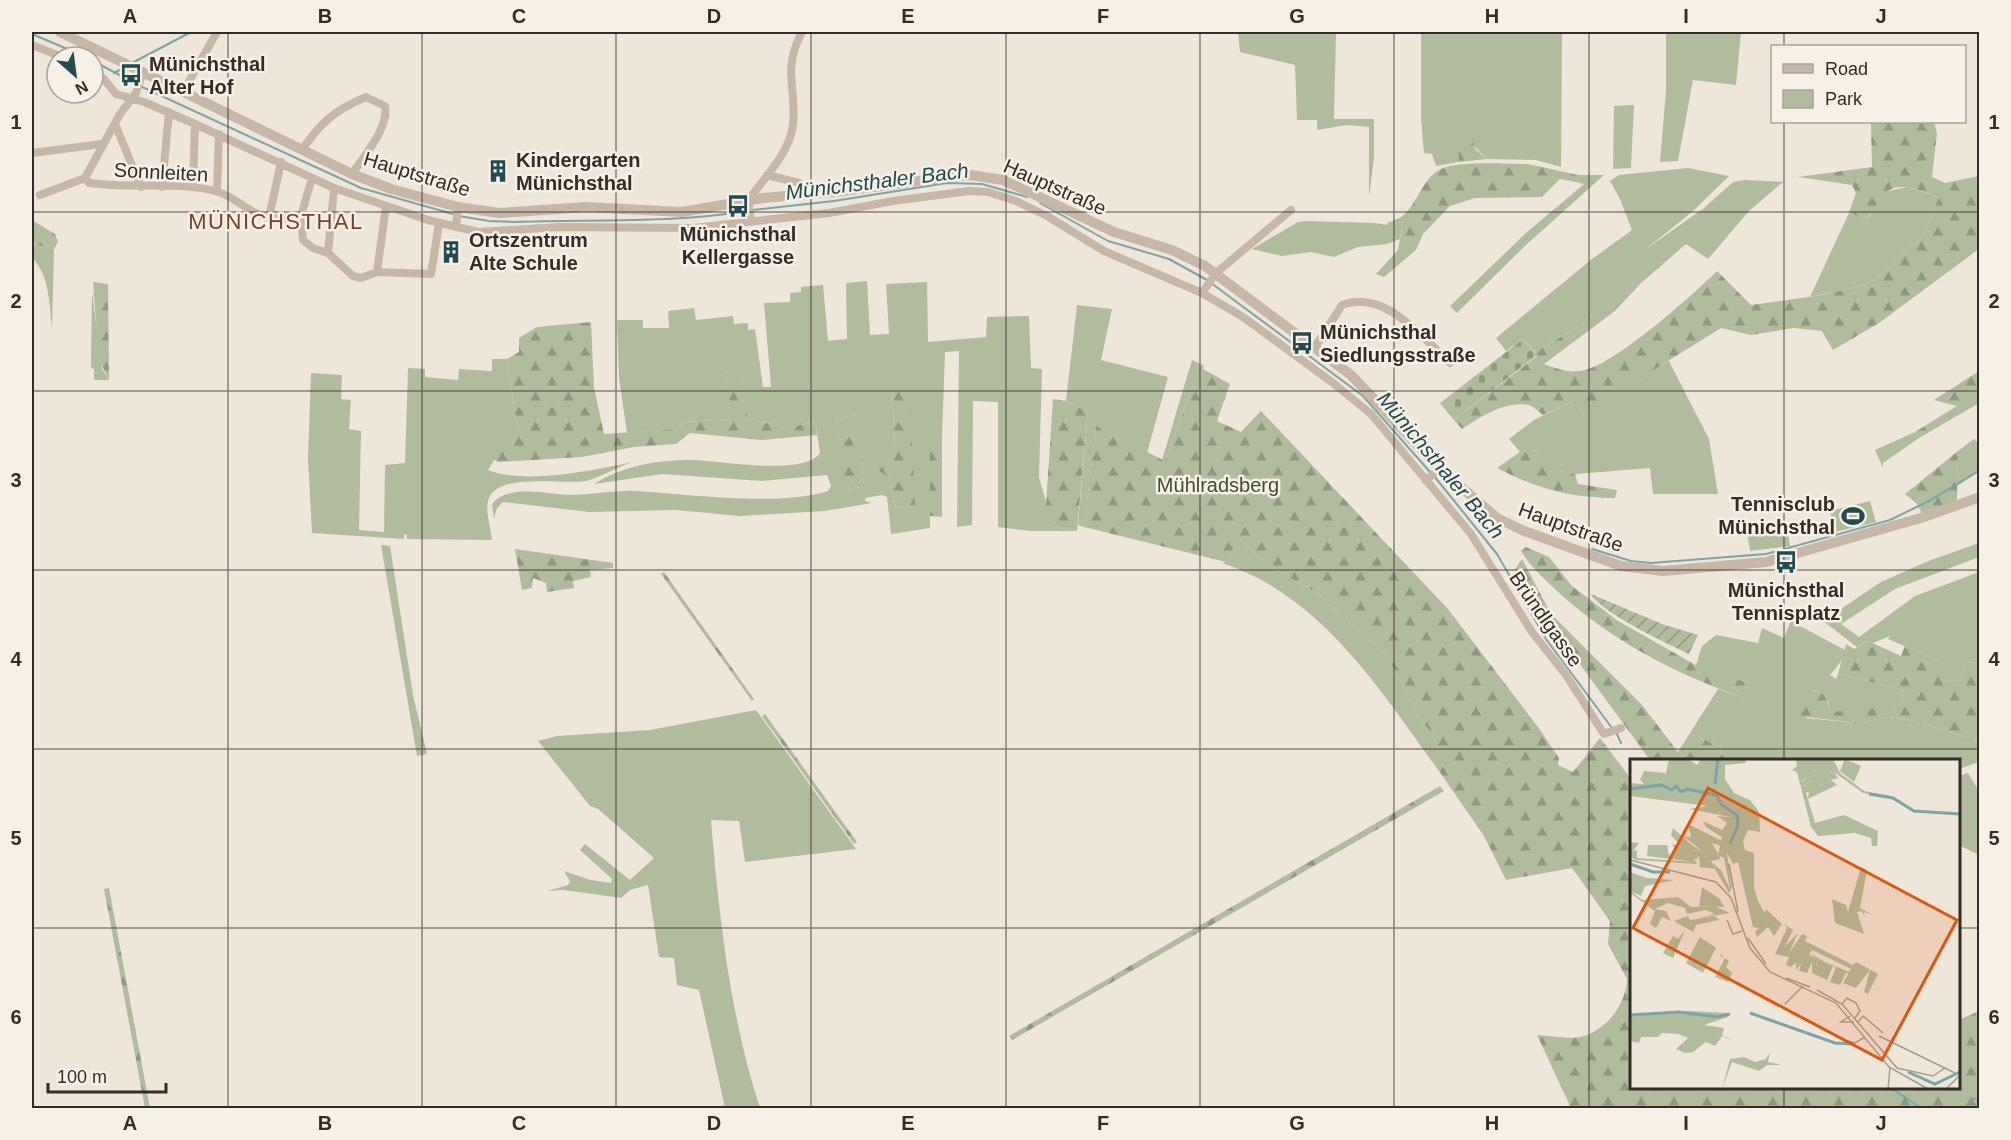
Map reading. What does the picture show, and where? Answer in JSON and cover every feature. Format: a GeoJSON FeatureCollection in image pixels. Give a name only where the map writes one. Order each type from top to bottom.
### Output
{"type":"FeatureCollection","features":[{"type":"Feature","properties":{"kind":"street","name":"Hauptstraße"},"geometry":{"type":"LineString","coordinates":[[60,32],[352,174],[391,189],[458,209],[499,213],[586,207],[682,212],[956,176],[992,177],[1025,189],[1114,232],[1184,255],[1214,275],[1315,347],[1365,388],[1432,475]]}},
{"type":"Feature","properties":{"kind":"street"},"geometry":{"type":"LineString","coordinates":[[183,92],[217,32]]}},
{"type":"Feature","properties":{"kind":"street"},"geometry":{"type":"LineString","coordinates":[[751,219],[749,203],[788,141],[793,126],[790,64],[801,34]]}},
{"type":"Feature","properties":{"kind":"street","name":"Sonnleiten"},"geometry":{"type":"LineString","coordinates":[[135,70],[134,97],[102,144],[86,178],[89,183],[162,188],[193,187],[217,191],[240,201],[258,216],[300,224]]}},
{"type":"Feature","properties":{"kind":"street","name":"Hauptstraße"},"geometry":{"type":"LineString","coordinates":[[105,81],[111,91],[134,97],[169,112],[334,188],[439,223],[456,224],[478,232],[559,227],[693,228],[751,219],[829,213],[956,192],[988,192],[1016,201],[1104,251],[1204,291],[1333,382],[1371,414],[1432,475],[1471,498],[1509,526],[1602,560],[1643,570],[1681,570],[1766,562],[1888,528],[1980,497]]}},
{"type":"Feature","properties":{"kind":"street"},"geometry":{"type":"LineString","coordinates":[[302,150],[315,130],[339,108],[366,97],[385,106],[387,114],[352,174]]}},
{"type":"Feature","properties":{"kind":"street"},"geometry":{"type":"LineString","coordinates":[[162,188],[169,112]]}},
{"type":"Feature","properties":{"kind":"street"},"geometry":{"type":"LineString","coordinates":[[115,124],[141,187]]}},
{"type":"Feature","properties":{"kind":"street"},"geometry":{"type":"LineString","coordinates":[[193,187],[195,124]]}},
{"type":"Feature","properties":{"kind":"street"},"geometry":{"type":"LineString","coordinates":[[217,191],[219,134]]}},
{"type":"Feature","properties":{"kind":"street"},"geometry":{"type":"LineString","coordinates":[[32,153],[102,144]]}},
{"type":"Feature","properties":{"kind":"street"},"geometry":{"type":"LineString","coordinates":[[269,217],[281,162]]}},
{"type":"Feature","properties":{"kind":"street"},"geometry":{"type":"LineString","coordinates":[[767,175],[799,183],[806,194]]}},
{"type":"Feature","properties":{"kind":"street"},"geometry":{"type":"LineString","coordinates":[[40,195],[86,178]]}},
{"type":"Feature","properties":{"kind":"street"},"geometry":{"type":"LineString","coordinates":[[312,178],[300,224],[303,240],[313,249],[328,253],[353,276],[361,278],[377,272],[431,274],[439,223]]}},
{"type":"Feature","properties":{"kind":"street"},"geometry":{"type":"LineString","coordinates":[[328,253],[334,188]]}},
{"type":"Feature","properties":{"kind":"street"},"geometry":{"type":"LineString","coordinates":[[377,272],[386,206]]}},
{"type":"Feature","properties":{"kind":"street"},"geometry":{"type":"LineString","coordinates":[[456,224],[458,209]]}},
{"type":"Feature","properties":{"kind":"street"},"geometry":{"type":"LineString","coordinates":[[1204,291],[1214,275],[1292,210]]}},
{"type":"Feature","properties":{"kind":"street"},"geometry":{"type":"LineString","coordinates":[[1315,347],[1342,305],[1365,301],[1396,315],[1450,363]]}},
{"type":"Feature","properties":{"kind":"street","name":"Bründlgasse"},"geometry":{"type":"LineString","coordinates":[[1432,475],[1532,632],[1566,675],[1604,734],[1621,728]]}},
{"type":"Feature","properties":{"kind":"green space"},"geometry":{"type":"Polygon","coordinates":[[[1238,32],[1336,32],[1334,119],[1374,119],[1374,158],[1369,197],[1369,127],[1347,125],[1317,130],[1317,120],[1297,120],[1295,65],[1240,52],[1238,32]]]}},
{"type":"Feature","properties":{"kind":"green space"},"geometry":{"type":"Polygon","coordinates":[[[1421,32],[1562,32],[1561,167],[1536,160],[1487,159],[1472,144],[1459,137],[1459,162],[1436,166],[1432,154],[1424,153],[1421,119],[1421,32]]]}},
{"type":"Feature","properties":{"kind":"green space"},"geometry":{"type":"Polygon","coordinates":[[[1666,32],[1741,32],[1736,85],[1693,80],[1678,161],[1660,162],[1666,90],[1666,32]]]}},
{"type":"Feature","properties":{"kind":"green space"},"geometry":{"type":"Polygon","coordinates":[[[1634,105],[1631,168],[1613,169],[1614,106],[1634,105]]]}},
{"type":"Feature","properties":{"kind":"green space"},"geometry":{"type":"Polygon","coordinates":[[[1871,123],[1934,123],[1937,133],[1932,177],[1945,183],[1979,176],[1979,249],[1879,323],[1833,350],[1822,331],[1794,328],[1751,335],[1721,328],[1607,399],[1577,411],[1571,402],[1543,415],[1530,406],[1520,404],[1502,407],[1462,429],[1454,420],[1537,356],[1535,352],[1574,329],[1637,280],[1640,284],[1615,311],[1544,364],[1574,371],[1599,365],[1654,327],[1717,271],[1751,305],[1816,296],[1865,285],[1879,277],[1922,237],[1939,197],[1913,188],[1896,187],[1883,195],[1869,216],[1865,218],[1849,213],[1856,193],[1852,185],[1798,177],[1872,167],[1871,123]]]}},
{"type":"Feature","properties":{"kind":"green space"},"geometry":{"type":"Polygon","coordinates":[[[1470,136],[1476,150],[1487,159],[1459,162],[1458,137],[1470,136]]]}},
{"type":"Feature","properties":{"kind":"green space"},"geometry":{"type":"Polygon","coordinates":[[[1469,164],[1528,164],[1578,175],[1576,182],[1560,179],[1542,197],[1475,198],[1450,206],[1423,234],[1416,250],[1384,277],[1376,274],[1398,250],[1402,228],[1387,226],[1388,222],[1405,214],[1425,183],[1439,170],[1469,164]]]}},
{"type":"Feature","properties":{"kind":"green space"},"geometry":{"type":"Polygon","coordinates":[[[1688,168],[1729,176],[1692,212],[1646,249],[1704,208],[1733,182],[1744,180],[1783,182],[1749,211],[1708,259],[1686,244],[1640,284],[1637,281],[1574,329],[1535,352],[1523,339],[1506,351],[1496,338],[1592,259],[1632,230],[1610,181],[1619,175],[1688,168]]]}},
{"type":"Feature","properties":{"kind":"green space"},"geometry":{"type":"Polygon","coordinates":[[[1578,175],[1604,175],[1527,244],[1457,313],[1450,306],[1526,233],[1584,184],[1576,182],[1578,175]]]}},
{"type":"Feature","properties":{"kind":"green space"},"geometry":{"type":"Polygon","coordinates":[[[1907,187],[1939,197],[1922,237],[1879,277],[1865,285],[1810,297],[1849,213],[1865,218],[1870,216],[1883,192],[1907,187]]]}},
{"type":"Feature","properties":{"kind":"green space"},"geometry":{"type":"Polygon","coordinates":[[[32,220],[55,234],[58,242],[54,249],[32,244],[32,220]]]}},
{"type":"Feature","properties":{"kind":"green space"},"geometry":{"type":"Polygon","coordinates":[[[1298,222],[1374,223],[1402,227],[1400,239],[1387,244],[1358,247],[1334,257],[1311,252],[1282,256],[1252,249],[1298,222]]]}},
{"type":"Feature","properties":{"kind":"green space"},"geometry":{"type":"Polygon","coordinates":[[[32,244],[54,249],[52,328],[48,290],[38,265],[32,258],[32,244]]]}},
{"type":"Feature","properties":{"kind":"green space"},"geometry":{"type":"Polygon","coordinates":[[[867,281],[870,335],[889,334],[886,284],[927,282],[928,342],[986,337],[987,317],[1029,316],[1031,368],[1042,369],[1039,477],[1046,502],[1047,525],[1077,531],[1031,531],[998,527],[998,402],[973,401],[972,525],[957,527],[959,351],[945,352],[942,438],[930,438],[930,528],[891,534],[887,497],[882,495],[865,498],[865,501],[872,503],[825,511],[740,516],[676,510],[589,512],[503,502],[497,508],[494,519],[492,504],[508,494],[519,492],[571,495],[636,491],[759,499],[808,496],[828,491],[831,486],[827,475],[762,481],[662,474],[594,484],[628,468],[665,461],[691,460],[779,466],[811,460],[820,453],[815,421],[784,429],[774,424],[747,420],[741,374],[725,371],[734,419],[684,422],[678,429],[627,433],[619,378],[617,320],[643,320],[643,328],[669,328],[668,311],[694,308],[696,320],[733,316],[734,324],[748,323],[748,330],[755,329],[763,387],[771,387],[764,303],[790,302],[790,293],[801,292],[801,287],[823,285],[828,341],[847,339],[846,283],[867,281]],[[892,387],[895,449],[877,455],[889,477],[896,508],[915,506],[892,387]],[[856,415],[836,418],[845,490],[864,486],[856,415]]]}},
{"type":"Feature","properties":{"kind":"green space"},"geometry":{"type":"Polygon","coordinates":[[[93,282],[108,284],[109,380],[99,360],[93,282]]]}},
{"type":"Feature","properties":{"kind":"green space"},"geometry":{"type":"Polygon","coordinates":[[[92,292],[102,369],[109,380],[94,380],[94,369],[91,368],[92,292]]]}},
{"type":"Feature","properties":{"kind":"green space"},"geometry":{"type":"Polygon","coordinates":[[[1077,305],[1112,309],[1101,360],[1168,377],[1147,453],[1096,427],[1084,527],[1078,525],[1088,412],[1066,401],[1077,305]]]}},
{"type":"Feature","properties":{"kind":"green space"},"geometry":{"type":"Polygon","coordinates":[[[591,322],[594,388],[604,434],[678,429],[684,422],[733,419],[725,371],[741,373],[748,420],[774,424],[784,429],[815,421],[817,435],[761,440],[690,433],[676,444],[634,447],[582,457],[498,462],[485,454],[486,449],[512,446],[518,433],[507,359],[519,352],[519,338],[537,327],[591,322]]]}},
{"type":"Feature","properties":{"kind":"green space"},"geometry":{"type":"Polygon","coordinates":[[[1523,339],[1537,355],[1454,420],[1440,403],[1523,339]]]}},
{"type":"Feature","properties":{"kind":"green space"},"geometry":{"type":"Polygon","coordinates":[[[492,359],[507,359],[518,433],[512,446],[485,454],[495,459],[488,470],[521,476],[560,475],[633,462],[586,481],[519,482],[495,490],[489,498],[487,508],[492,540],[407,539],[407,535],[404,534],[404,539],[312,533],[308,459],[311,373],[342,375],[341,399],[351,400],[349,429],[361,431],[359,530],[384,532],[385,465],[405,463],[408,368],[425,369],[425,377],[458,380],[459,369],[492,371],[492,359]]]}},
{"type":"Feature","properties":{"kind":"green space"},"geometry":{"type":"Polygon","coordinates":[[[1192,360],[1201,364],[1165,461],[1162,460],[1192,360]]]}},
{"type":"Feature","properties":{"kind":"green space"},"geometry":{"type":"Polygon","coordinates":[[[1669,361],[1709,439],[1718,494],[1653,494],[1650,468],[1564,475],[1565,465],[1557,466],[1540,457],[1539,450],[1520,452],[1509,439],[1534,420],[1571,402],[1577,411],[1669,361]]]}},
{"type":"Feature","properties":{"kind":"green space","name":"Mühlradsberg"},"geometry":{"type":"Polygon","coordinates":[[[1201,364],[1204,366],[1203,369],[1230,384],[1217,421],[1241,432],[1261,411],[1448,609],[1538,727],[1559,758],[1558,765],[1573,772],[1600,738],[1630,778],[1630,1089],[1960,1089],[1960,1020],[1979,1011],[1979,1108],[1571,1108],[1537,1035],[1575,1038],[1589,1034],[1606,1023],[1619,1007],[1627,979],[1608,944],[1610,921],[1572,868],[1506,880],[1484,836],[1439,771],[1439,752],[1433,735],[1416,713],[1387,656],[1317,593],[1271,567],[1239,539],[1226,562],[1084,527],[1096,426],[1165,461],[1201,364]]]}},
{"type":"Feature","properties":{"kind":"green space"},"geometry":{"type":"Polygon","coordinates":[[[1979,371],[1979,403],[1919,438],[1915,432],[1957,406],[1934,400],[1979,371]]]}},
{"type":"Feature","properties":{"kind":"green space"},"geometry":{"type":"Polygon","coordinates":[[[909,384],[915,506],[896,508],[889,477],[879,471],[877,455],[895,448],[892,386],[909,384]]]}},
{"type":"Feature","properties":{"kind":"green space"},"geometry":{"type":"Polygon","coordinates":[[[1053,399],[1066,401],[1088,412],[1077,531],[1047,525],[1045,520],[1053,399]]]}},
{"type":"Feature","properties":{"kind":"green space"},"geometry":{"type":"Polygon","coordinates":[[[857,415],[864,486],[844,490],[836,418],[857,415]]]}},
{"type":"Feature","properties":{"kind":"green space"},"geometry":{"type":"Polygon","coordinates":[[[1915,432],[1919,438],[1883,463],[1883,468],[1875,450],[1915,432]]]}},
{"type":"Feature","properties":{"kind":"green space"},"geometry":{"type":"Polygon","coordinates":[[[930,438],[942,438],[942,517],[930,516],[930,438]]]}},
{"type":"Feature","properties":{"kind":"green space"},"geometry":{"type":"Polygon","coordinates":[[[1974,439],[1979,444],[1979,472],[1957,486],[1958,451],[1974,439]]]}},
{"type":"Feature","properties":{"kind":"green space"},"geometry":{"type":"Polygon","coordinates":[[[1539,450],[1541,457],[1557,466],[1566,465],[1565,474],[1575,474],[1578,484],[1617,490],[1615,498],[1598,498],[1554,491],[1526,482],[1497,468],[1520,452],[1539,450]]]}},
{"type":"Feature","properties":{"kind":"green space"},"geometry":{"type":"Polygon","coordinates":[[[1958,451],[1957,501],[1922,513],[1916,503],[1905,494],[1958,451]]]}},
{"type":"Feature","properties":{"kind":"green space","name":"Tennisclub Münichsthal"},"geometry":{"type":"Polygon","coordinates":[[[1870,501],[1876,522],[1835,532],[1830,511],[1870,501]]]}},
{"type":"Feature","properties":{"kind":"green space","name":"Tennisclub Münichsthal"},"geometry":{"type":"Polygon","coordinates":[[[1787,526],[1790,546],[1750,551],[1747,531],[1787,526]]]}},
{"type":"Feature","properties":{"kind":"green space"},"geometry":{"type":"Polygon","coordinates":[[[1239,539],[1271,567],[1317,593],[1387,656],[1416,713],[1433,735],[1439,752],[1439,771],[1371,678],[1319,622],[1290,598],[1257,578],[1222,563],[1226,562],[1239,539]]]}},
{"type":"Feature","properties":{"kind":"green space"},"geometry":{"type":"Polygon","coordinates":[[[1979,543],[1979,557],[1895,589],[1841,624],[1859,637],[1915,596],[1979,572],[1979,664],[1967,662],[1959,681],[1942,680],[1942,662],[1888,639],[1890,636],[1873,643],[1867,641],[1857,647],[1823,621],[1881,582],[1931,560],[1979,543]]]}},
{"type":"Feature","properties":{"kind":"green space"},"geometry":{"type":"Polygon","coordinates":[[[381,545],[390,546],[413,695],[427,754],[417,756],[381,545]]]}},
{"type":"Feature","properties":{"kind":"green space"},"geometry":{"type":"Polygon","coordinates":[[[1526,547],[1549,557],[1572,586],[1618,621],[1701,668],[1751,684],[1745,698],[1685,675],[1601,627],[1552,586],[1529,563],[1521,551],[1526,547]]]}},
{"type":"Feature","properties":{"kind":"green space"},"geometry":{"type":"Polygon","coordinates":[[[515,549],[613,563],[613,568],[590,570],[591,577],[573,581],[574,588],[547,592],[546,583],[533,578],[532,588],[522,590],[515,549]]]}},
{"type":"Feature","properties":{"kind":"green space"},"geometry":{"type":"Polygon","coordinates":[[[1522,559],[1551,614],[1642,705],[1678,752],[1690,733],[1721,747],[1720,752],[1726,759],[1649,759],[1522,585],[1515,569],[1522,559]]]}},
{"type":"Feature","properties":{"kind":"green space"},"geometry":{"type":"Polygon","coordinates":[[[664,572],[754,699],[752,701],[661,574],[664,572]]]}},
{"type":"Feature","properties":{"kind":"green space"},"geometry":{"type":"Polygon","coordinates":[[[1591,594],[1662,624],[1698,635],[1689,654],[1620,618],[1607,610],[1591,594]]]}},
{"type":"Feature","properties":{"kind":"green space"},"geometry":{"type":"Polygon","coordinates":[[[1794,613],[1796,624],[1845,650],[1843,659],[1830,675],[1836,679],[1838,674],[1904,690],[1900,706],[1839,713],[1830,712],[1826,698],[1814,690],[1806,718],[1856,723],[1889,717],[1914,721],[1979,741],[1979,762],[1960,769],[1960,759],[1726,759],[1720,752],[1721,747],[1690,733],[1718,689],[1745,698],[1696,665],[1702,646],[1716,635],[1758,643],[1762,628],[1784,638],[1794,613]]]}},
{"type":"Feature","properties":{"kind":"green space"},"geometry":{"type":"Polygon","coordinates":[[[1868,641],[1901,656],[1905,646],[1942,662],[1943,680],[1959,681],[1967,662],[1979,664],[1979,741],[1914,721],[1890,717],[1856,723],[1799,716],[1804,693],[1810,691],[1823,694],[1830,712],[1900,706],[1904,690],[1838,674],[1846,644],[1854,649],[1868,641]]]}},
{"type":"Feature","properties":{"kind":"green space"},"geometry":{"type":"Polygon","coordinates":[[[756,710],[856,849],[745,862],[739,821],[711,820],[718,893],[733,1002],[760,1108],[725,1108],[699,990],[677,985],[674,958],[659,957],[648,885],[630,890],[621,898],[564,890],[547,891],[568,885],[570,881],[564,871],[591,880],[611,883],[612,879],[580,850],[585,844],[630,880],[654,858],[598,809],[590,806],[538,741],[557,736],[650,730],[756,710]]]}},
{"type":"Feature","properties":{"kind":"green space"},"geometry":{"type":"Polygon","coordinates":[[[765,714],[857,842],[854,844],[762,716],[765,714]]]}},
{"type":"Feature","properties":{"kind":"green space"},"geometry":{"type":"Polygon","coordinates":[[[1968,773],[1979,791],[1979,855],[1960,846],[1960,776],[1968,773]]]}},
{"type":"Feature","properties":{"kind":"green space"},"geometry":{"type":"Polygon","coordinates":[[[1440,786],[1444,791],[1012,1040],[1009,1036],[1440,786]]]}},
{"type":"Feature","properties":{"kind":"green space"},"geometry":{"type":"Polygon","coordinates":[[[109,888],[150,1108],[145,1108],[104,889],[109,888]]]}},
{"type":"Feature","properties":{"kind":"waterway"},"geometry":{"type":"LineString","coordinates":[[132,63],[191,32]]}},
{"type":"Feature","properties":{"kind":"waterway","name":"Münichsthaler Bach"},"geometry":{"type":"LineString","coordinates":[[32,34],[58,45]]}},
{"type":"Feature","properties":{"kind":"waterway","name":"Münichsthaler Bach"},"geometry":{"type":"LineString","coordinates":[[105,67],[135,83]]}},
{"type":"Feature","properties":{"kind":"waterway","name":"Münichsthaler Bach"},"geometry":{"type":"LineString","coordinates":[[114,73],[125,67]]}},
{"type":"Feature","properties":{"kind":"waterway","name":"Münichsthaler Bach"},"geometry":{"type":"LineString","coordinates":[[140,86],[361,188],[453,214]]}},
{"type":"Feature","properties":{"kind":"waterway","name":"Münichsthaler Bach"},"geometry":{"type":"LineString","coordinates":[[752,210],[834,201],[947,183],[982,184],[1027,197]]}},
{"type":"Feature","properties":{"kind":"waterway","name":"Münichsthaler Bach"},"geometry":{"type":"LineString","coordinates":[[1040,203],[1108,241],[1169,259],[1207,280],[1363,396],[1430,472]]}},
{"type":"Feature","properties":{"kind":"waterway","name":"Münichsthaler Bach"},"geometry":{"type":"LineString","coordinates":[[459,216],[514,222],[630,220],[689,218],[746,211]]}},
{"type":"Feature","properties":{"kind":"waterway"},"geometry":{"type":"LineString","coordinates":[[1592,549],[1631,561],[1651,563],[1766,554],[1890,520],[1929,501],[1980,470]]}},
{"type":"Feature","properties":{"kind":"waterway","name":"Münichsthaler Bach"},"geometry":{"type":"LineString","coordinates":[[1434,476],[1497,554],[1546,639],[1612,728]]}},
{"type":"Feature","properties":{"kind":"waterway","name":"Münichsthaler Bach"},"geometry":{"type":"LineString","coordinates":[[1616,732],[1621,743]]}},
{"type":"Feature","properties":{"kind":"waterway","name":"Münichsthaler Bach"},"geometry":{"type":"LineString","coordinates":[[1892,1089],[1921,1108]]}},
{"type":"Feature","properties":{"kind":"waterway"},"geometry":{"type":"LineString","coordinates":[[1965,1108],[1972,1099],[1980,1098]]}},
{"type":"Feature","properties":{"kind":"place","name":"Münichsthal Alter Hof"},"geometry":{"type":"Point","coordinates":[131,75]}},
{"type":"Feature","properties":{"kind":"place","name":"Kindergarten Münichsthal"},"geometry":{"type":"Point","coordinates":[498,171]}},
{"type":"Feature","properties":{"kind":"place","name":"Münichsthal Kellergasse"},"geometry":{"type":"Point","coordinates":[738,206]}},
{"type":"Feature","properties":{"kind":"place","name":"Ortszentrum Alte Schule"},"geometry":{"type":"Point","coordinates":[451,252]}},
{"type":"Feature","properties":{"kind":"place","name":"Münichsthal Siedlungsstraße"},"geometry":{"type":"Point","coordinates":[1302,343]}},
{"type":"Feature","properties":{"kind":"place","name":"Tennisclub Münichsthal"},"geometry":{"type":"Point","coordinates":[1853,516]}},
{"type":"Feature","properties":{"kind":"place","name":"Münichsthal Tennisplatz"},"geometry":{"type":"Point","coordinates":[1786,562]}},
{"type":"Feature","properties":{"kind":"district","name":"MÜNICHSTHAL"},"geometry":{"type":"Point","coordinates":[276,221]}}]}
